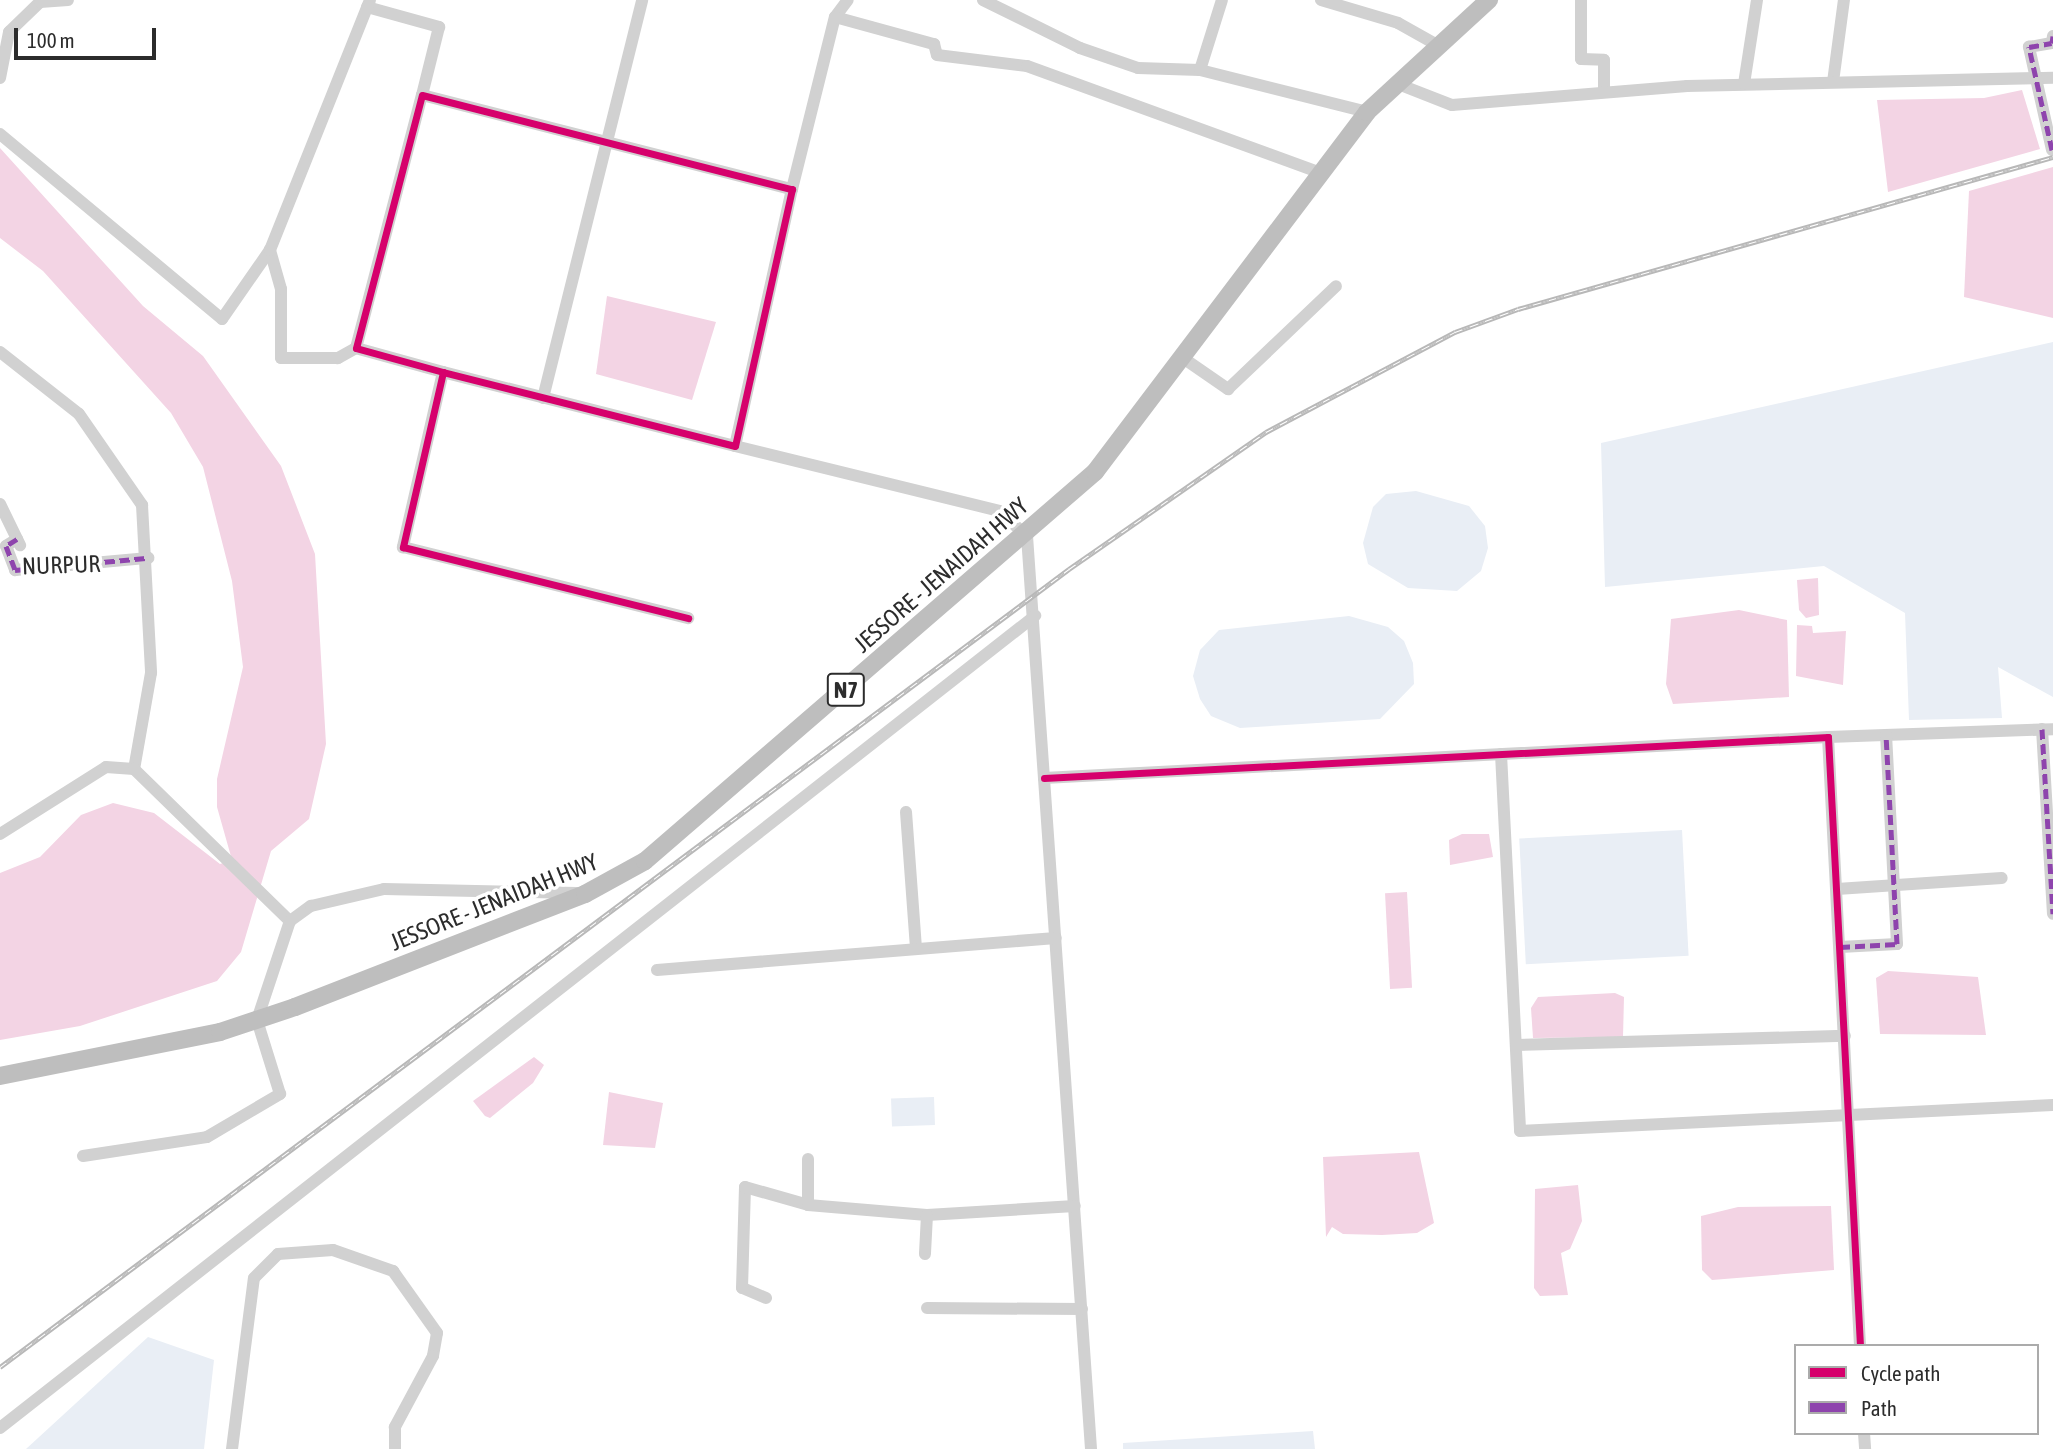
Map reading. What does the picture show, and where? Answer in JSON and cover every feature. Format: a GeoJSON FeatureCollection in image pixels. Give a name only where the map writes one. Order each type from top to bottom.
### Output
{"type":"FeatureCollection","features":[{"type":"Feature","properties":{"kind":"highway","name":"JESSORE - JENAIDAH HWY"},"geometry":{"type":"LineString","coordinates":[[0,1076],[257,1020],[585,894],[645,861],[1027,536],[1095,472],[1183,358],[1319,172],[1367,112],[1489,0]]}},
{"type":"Feature","properties":{"kind":"street"},"geometry":{"type":"LineString","coordinates":[[0,78],[9,33],[40,2],[68,0]]}},
{"type":"Feature","properties":{"kind":"street"},"geometry":{"type":"LineString","coordinates":[[543,398],[610,144],[642,0]]}},
{"type":"Feature","properties":{"kind":"street"},"geometry":{"type":"LineString","coordinates":[[735,446],[792,189],[835,17],[848,0]]}},
{"type":"Feature","properties":{"kind":"street"},"geometry":{"type":"LineString","coordinates":[[983,0],[1080,48],[1138,68],[1200,70],[1367,112]]}},
{"type":"Feature","properties":{"kind":"street"},"geometry":{"type":"LineString","coordinates":[[1200,70],[1222,0]]}},
{"type":"Feature","properties":{"kind":"street"},"geometry":{"type":"LineString","coordinates":[[1321,0],[1398,23],[1437,45]]}},
{"type":"Feature","properties":{"kind":"street"},"geometry":{"type":"LineString","coordinates":[[1581,0],[1581,59],[1604,60],[1604,91]]}},
{"type":"Feature","properties":{"kind":"street"},"geometry":{"type":"LineString","coordinates":[[1744,84],[1757,0]]}},
{"type":"Feature","properties":{"kind":"street"},"geometry":{"type":"LineString","coordinates":[[1833,82],[1844,0]]}},
{"type":"Feature","properties":{"kind":"street"},"geometry":{"type":"LineString","coordinates":[[0,134],[222,319],[270,250],[368,4],[439,27],[356,348]]}},
{"type":"Feature","properties":{"kind":"street"},"geometry":{"type":"LineString","coordinates":[[835,17],[934,44],[937,55],[1027,66],[1319,172]]}},
{"type":"Feature","properties":{"kind":"street"},"geometry":{"type":"LineString","coordinates":[[2052,150],[2029,47],[2052,43],[2053,36]]}},
{"type":"Feature","properties":{"kind":"street"},"geometry":{"type":"LineString","coordinates":[[1398,83],[1452,105],[1604,91],[1744,84],[2053,78]]}},
{"type":"Feature","properties":{"kind":"street"},"geometry":{"type":"LineString","coordinates":[[422,95],[792,189]]}},
{"type":"Feature","properties":{"kind":"street"},"geometry":{"type":"LineString","coordinates":[[270,250],[281,289],[281,358],[338,358],[356,348],[543,398],[999,511],[1027,536],[1035,616],[1091,1449]]}},
{"type":"Feature","properties":{"kind":"street"},"geometry":{"type":"LineString","coordinates":[[1183,358],[1228,389],[1336,286]]}},
{"type":"Feature","properties":{"kind":"street"},"geometry":{"type":"LineString","coordinates":[[0,352],[79,414],[122,469],[142,505],[148,558],[151,673],[134,769]]}},
{"type":"Feature","properties":{"kind":"street"},"geometry":{"type":"LineString","coordinates":[[443,372],[402,547],[688,618]]}},
{"type":"Feature","properties":{"kind":"street","name":"NURPUR"},"geometry":{"type":"LineString","coordinates":[[0,504],[19,542],[6,546],[15,570],[148,558]]}},
{"type":"Feature","properties":{"kind":"street"},"geometry":{"type":"LineString","coordinates":[[0,1428],[1035,616]]}},
{"type":"Feature","properties":{"kind":"street"},"geometry":{"type":"LineString","coordinates":[[1044,778],[1828,737],[2047,729],[2053,914]]}},
{"type":"Feature","properties":{"kind":"street"},"geometry":{"type":"LineString","coordinates":[[1840,947],[1896,944],[1886,735]]}},
{"type":"Feature","properties":{"kind":"street"},"geometry":{"type":"LineString","coordinates":[[1828,737],[1860,1344]]}},
{"type":"Feature","properties":{"kind":"street"},"geometry":{"type":"LineString","coordinates":[[1501,754],[1520,1131],[2053,1105]]}},
{"type":"Feature","properties":{"kind":"street"},"geometry":{"type":"LineString","coordinates":[[0,834],[106,767],[134,769],[290,921]]}},
{"type":"Feature","properties":{"kind":"street"},"geometry":{"type":"LineString","coordinates":[[906,812],[916,949]]}},
{"type":"Feature","properties":{"kind":"street"},"geometry":{"type":"LineString","coordinates":[[1837,889],[2002,878]]}},
{"type":"Feature","properties":{"kind":"street"},"geometry":{"type":"LineString","coordinates":[[83,1156],[207,1137],[280,1094],[257,1020],[290,921],[331,898],[384,889],[585,894]]}},
{"type":"Feature","properties":{"kind":"street"},"geometry":{"type":"LineString","coordinates":[[657,970],[1055,938]]}},
{"type":"Feature","properties":{"kind":"street"},"geometry":{"type":"LineString","coordinates":[[1516,1045],[1844,1036]]}},
{"type":"Feature","properties":{"kind":"street"},"geometry":{"type":"LineString","coordinates":[[808,1160],[808,1205]]}},
{"type":"Feature","properties":{"kind":"street"},"geometry":{"type":"LineString","coordinates":[[766,1297],[742,1288],[746,1187],[808,1205],[927,1215],[1075,1206]]}},
{"type":"Feature","properties":{"kind":"street"},"geometry":{"type":"LineString","coordinates":[[925,1254],[927,1215]]}},
{"type":"Feature","properties":{"kind":"street"},"geometry":{"type":"LineString","coordinates":[[232,1449],[254,1278],[278,1254],[333,1250],[393,1271],[437,1333],[433,1356],[395,1427],[395,1449]]}},
{"type":"Feature","properties":{"kind":"street"},"geometry":{"type":"LineString","coordinates":[[927,1308],[1082,1308]]}},
{"type":"Feature","properties":{"kind":"shaded area"},"geometry":{"type":"Polygon","coordinates":[[[2022,90],[2040,149],[1888,192],[1877,100],[1984,98],[2022,90]]]}},
{"type":"Feature","properties":{"kind":"shaded area"},"geometry":{"type":"Polygon","coordinates":[[[0,148],[143,306],[203,356],[281,466],[315,554],[326,744],[309,819],[271,851],[241,952],[217,981],[80,1026],[0,1040],[0,873],[40,857],[81,815],[113,803],[154,813],[220,864],[232,860],[217,807],[217,779],[243,667],[232,581],[203,467],[171,413],[43,271],[0,238],[0,148]]]}},
{"type":"Feature","properties":{"kind":"shaded area"},"geometry":{"type":"Polygon","coordinates":[[[2053,167],[2053,318],[1964,297],[1969,191],[2053,167]]]}},
{"type":"Feature","properties":{"kind":"shaded area"},"geometry":{"type":"Polygon","coordinates":[[[607,296],[716,322],[692,400],[596,374],[607,296]]]}},
{"type":"Feature","properties":{"kind":"shaded area"},"geometry":{"type":"Polygon","coordinates":[[[2053,342],[2053,697],[1998,667],[2002,718],[1909,720],[1905,613],[1824,566],[1605,587],[1601,443],[2053,342]]]}},
{"type":"Feature","properties":{"kind":"shaded area"},"geometry":{"type":"Polygon","coordinates":[[[1416,491],[1469,506],[1485,526],[1488,548],[1481,571],[1457,591],[1408,588],[1368,564],[1363,543],[1373,507],[1386,494],[1416,491]]]}},
{"type":"Feature","properties":{"kind":"shaded area"},"geometry":{"type":"Polygon","coordinates":[[[1818,578],[1819,615],[1806,618],[1799,610],[1797,580],[1818,578]]]}},
{"type":"Feature","properties":{"kind":"shaded area"},"geometry":{"type":"Polygon","coordinates":[[[1739,610],[1787,620],[1789,697],[1673,704],[1666,684],[1671,619],[1739,610]]]}},
{"type":"Feature","properties":{"kind":"shaded area"},"geometry":{"type":"Polygon","coordinates":[[[1349,616],[1388,627],[1404,641],[1413,663],[1414,684],[1380,719],[1240,728],[1211,716],[1200,699],[1193,676],[1200,650],[1219,630],[1349,616]]]}},
{"type":"Feature","properties":{"kind":"shaded area"},"geometry":{"type":"Polygon","coordinates":[[[1797,625],[1812,626],[1813,633],[1846,631],[1843,685],[1796,676],[1797,625]]]}},
{"type":"Feature","properties":{"kind":"shaded area"},"geometry":{"type":"Polygon","coordinates":[[[1682,830],[1689,956],[1526,964],[1519,839],[1682,830]]]}},
{"type":"Feature","properties":{"kind":"shaded area"},"geometry":{"type":"Polygon","coordinates":[[[1462,834],[1489,834],[1493,857],[1450,865],[1449,840],[1462,834]]]}},
{"type":"Feature","properties":{"kind":"shaded area"},"geometry":{"type":"Polygon","coordinates":[[[1407,892],[1412,988],[1390,989],[1385,893],[1407,892]]]}},
{"type":"Feature","properties":{"kind":"shaded area"},"geometry":{"type":"Polygon","coordinates":[[[1888,971],[1978,977],[1986,1035],[1880,1034],[1876,978],[1888,971]]]}},
{"type":"Feature","properties":{"kind":"shaded area"},"geometry":{"type":"Polygon","coordinates":[[[1615,993],[1624,997],[1623,1037],[1533,1038],[1531,1008],[1538,997],[1615,993]]]}},
{"type":"Feature","properties":{"kind":"shaded area"},"geometry":{"type":"Polygon","coordinates":[[[534,1057],[544,1065],[533,1083],[490,1118],[485,1116],[473,1101],[534,1057]]]}},
{"type":"Feature","properties":{"kind":"shaded area"},"geometry":{"type":"Polygon","coordinates":[[[609,1092],[663,1103],[655,1148],[603,1145],[609,1092]]]}},
{"type":"Feature","properties":{"kind":"shaded area"},"geometry":{"type":"Polygon","coordinates":[[[934,1097],[935,1125],[892,1126],[891,1099],[934,1097]]]}},
{"type":"Feature","properties":{"kind":"shaded area"},"geometry":{"type":"Polygon","coordinates":[[[1419,1152],[1434,1223],[1417,1233],[1382,1235],[1343,1234],[1332,1227],[1326,1237],[1323,1157],[1419,1152]]]}},
{"type":"Feature","properties":{"kind":"shaded area"},"geometry":{"type":"Polygon","coordinates":[[[1578,1185],[1582,1221],[1570,1249],[1561,1253],[1568,1295],[1540,1296],[1534,1288],[1535,1189],[1578,1185]]]}},
{"type":"Feature","properties":{"kind":"shaded area"},"geometry":{"type":"Polygon","coordinates":[[[1831,1206],[1834,1270],[1712,1280],[1702,1270],[1701,1216],[1738,1207],[1831,1206]]]}},
{"type":"Feature","properties":{"kind":"shaded area"},"geometry":{"type":"Polygon","coordinates":[[[148,1337],[214,1360],[204,1449],[26,1449],[148,1337]]]}},
{"type":"Feature","properties":{"kind":"shaded area"},"geometry":{"type":"Polygon","coordinates":[[[1313,1431],[1315,1449],[1123,1449],[1123,1443],[1313,1431]]]}},
{"type":"Feature","properties":{"kind":"railway"},"geometry":{"type":"LineString","coordinates":[[0,1367],[1069,569],[1266,432],[1455,332],[1518,309],[2053,157]]}},
{"type":"Feature","properties":{"kind":"marked path"},"geometry":{"type":"LineString","coordinates":[[2052,150],[2029,47],[2052,43],[2053,36]]}},
{"type":"Feature","properties":{"kind":"marked path"},"geometry":{"type":"LineString","coordinates":[[17,539],[6,546],[15,570],[148,558]]}},
{"type":"Feature","properties":{"kind":"marked path"},"geometry":{"type":"LineString","coordinates":[[2042,729],[2053,914]]}},
{"type":"Feature","properties":{"kind":"marked path"},"geometry":{"type":"LineString","coordinates":[[1840,947],[1897,944],[1886,735]]}},
{"type":"Feature","properties":{"kind":"cycle path"},"geometry":{"type":"LineString","coordinates":[[443,372],[356,348],[422,95],[792,189],[735,446],[443,372],[403,547],[688,618]]}},
{"type":"Feature","properties":{"kind":"cycle path"},"geometry":{"type":"LineString","coordinates":[[1044,778],[1828,737],[1860,1344]]}}]}
